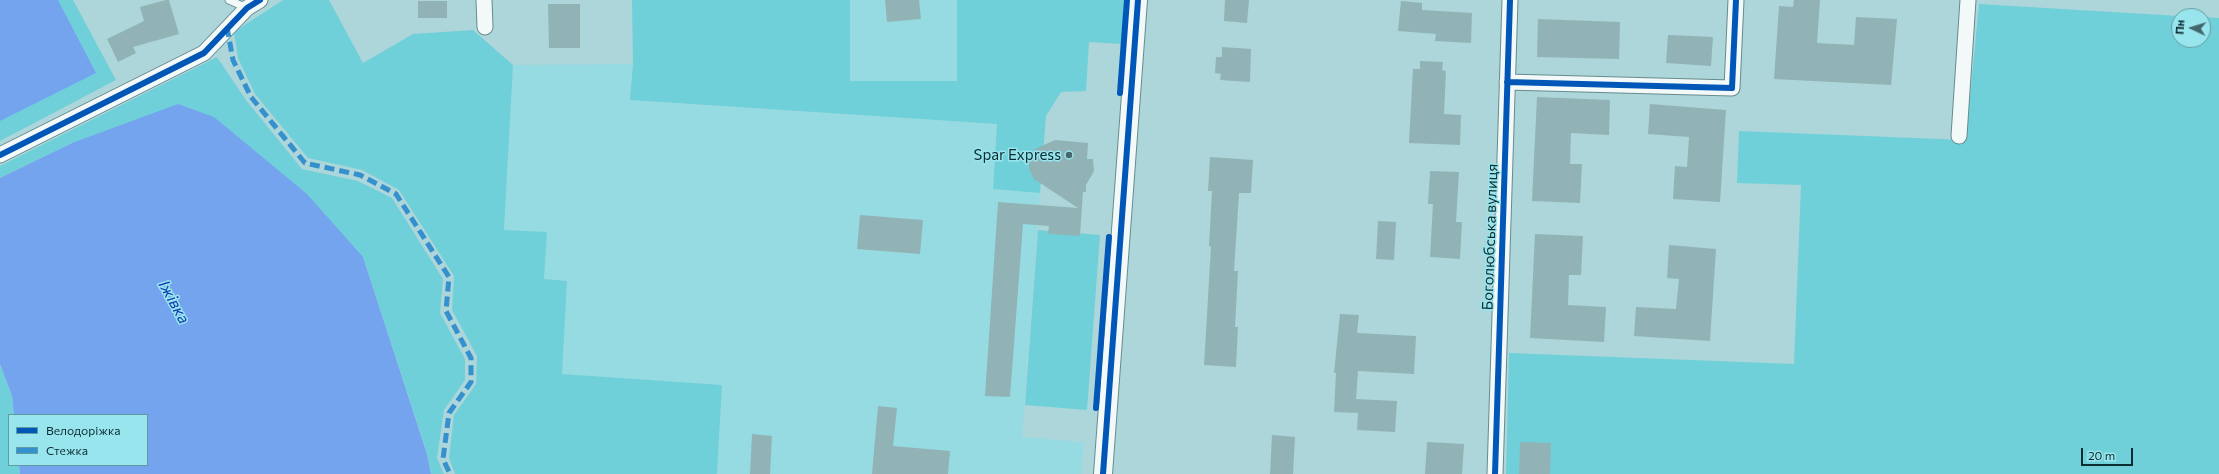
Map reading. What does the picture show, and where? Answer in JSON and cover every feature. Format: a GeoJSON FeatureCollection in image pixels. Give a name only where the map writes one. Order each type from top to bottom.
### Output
{"type":"FeatureCollection","features":[{"type":"Feature","properties":{"kind":"street"},"geometry":{"type":"LineString","coordinates":[[0,155],[204,53],[248,4],[260,0]]}},
{"type":"Feature","properties":{"kind":"street"},"geometry":{"type":"LineString","coordinates":[[484,0],[486,27]]}},
{"type":"Feature","properties":{"kind":"street"},"geometry":{"type":"LineString","coordinates":[[1103,474],[1138,0]]}},
{"type":"Feature","properties":{"kind":"street","name":"Боголюбська вулиця"},"geometry":{"type":"LineString","coordinates":[[1495,474],[1510,0]]}},
{"type":"Feature","properties":{"kind":"street"},"geometry":{"type":"LineString","coordinates":[[1507,82],[1732,88],[1736,0]]}},
{"type":"Feature","properties":{"kind":"street"},"geometry":{"type":"LineString","coordinates":[[1959,136],[1968,0]]}},
{"type":"Feature","properties":{"kind":"lane"},"geometry":{"type":"LineString","coordinates":[[229,0],[248,4]]}},
{"type":"Feature","properties":{"kind":"shaded area"},"geometry":{"type":"Polygon","coordinates":[[[0,0],[73,0],[116,80],[0,141],[0,0]]]}},
{"type":"Feature","properties":{"kind":"shaded area"},"geometry":{"type":"Polygon","coordinates":[[[283,0],[329,0],[363,63],[413,34],[473,30],[513,65],[504,230],[547,232],[544,279],[567,281],[562,374],[722,385],[717,474],[455,474],[449,458],[454,415],[476,384],[477,356],[452,310],[454,276],[399,190],[362,170],[308,158],[255,94],[238,58],[234,32],[283,0]]]}},
{"type":"Feature","properties":{"kind":"shaded area"},"geometry":{"type":"Polygon","coordinates":[[[632,0],[850,0],[850,81],[957,81],[957,0],[1125,0],[1122,44],[1089,42],[1086,91],[1061,92],[1046,116],[1040,193],[993,189],[997,124],[630,100],[633,64],[632,0]]]}},
{"type":"Feature","properties":{"kind":"shaded area"},"geometry":{"type":"Polygon","coordinates":[[[850,0],[957,0],[957,81],[850,81],[850,0]]]}},
{"type":"Feature","properties":{"kind":"shaded area"},"geometry":{"type":"Polygon","coordinates":[[[1979,4],[2171,16],[2171,48],[2211,48],[2211,18],[2219,18],[2219,474],[1506,474],[1509,353],[1794,364],[1801,185],[1737,183],[1739,131],[1966,140],[1979,4]]]}},
{"type":"Feature","properties":{"kind":"shaded area"},"geometry":{"type":"Polygon","coordinates":[[[217,57],[246,100],[302,169],[358,181],[392,198],[443,279],[440,313],[465,359],[465,380],[444,410],[437,458],[444,474],[431,474],[427,453],[363,257],[72,143],[0,178],[0,166],[217,57]]]}},
{"type":"Feature","properties":{"kind":"shaded area"},"geometry":{"type":"Polygon","coordinates":[[[633,64],[630,100],[997,124],[993,189],[1040,193],[1022,437],[1084,442],[1081,474],[717,474],[722,385],[562,375],[567,281],[544,279],[504,230],[513,65],[633,64]]]}},
{"type":"Feature","properties":{"kind":"shaded area"},"geometry":{"type":"Polygon","coordinates":[[[1038,230],[1100,235],[1087,410],[1025,405],[1038,230]]]}},
{"type":"Feature","properties":{"kind":"shaded area"},"geometry":{"type":"Polygon","coordinates":[[[0,364],[12,396],[14,414],[8,414],[8,466],[19,466],[20,474],[0,474],[0,364]]]}},
{"type":"Feature","properties":{"kind":"water"},"geometry":{"type":"Polygon","coordinates":[[[0,0],[58,0],[96,73],[0,121],[0,0]]]}},
{"type":"Feature","properties":{"kind":"water","name":"Іжівка"},"geometry":{"type":"Polygon","coordinates":[[[178,104],[214,117],[307,194],[363,257],[427,454],[431,474],[20,474],[19,466],[148,466],[148,414],[14,414],[12,396],[0,364],[0,178],[72,143],[178,104]]]}},
{"type":"Feature","properties":{"kind":"building"},"geometry":{"type":"Polygon","coordinates":[[[169,0],[179,34],[133,47],[136,53],[118,62],[107,39],[144,21],[140,7],[169,0]]]}},
{"type":"Feature","properties":{"kind":"building"},"geometry":{"type":"Polygon","coordinates":[[[885,0],[919,0],[921,19],[887,22],[885,0]]]}},
{"type":"Feature","properties":{"kind":"building"},"geometry":{"type":"Polygon","coordinates":[[[1225,0],[1249,0],[1247,23],[1224,21],[1225,0]]]}},
{"type":"Feature","properties":{"kind":"building"},"geometry":{"type":"Polygon","coordinates":[[[1794,0],[1820,0],[1817,43],[1854,45],[1856,17],[1897,19],[1891,85],[1774,79],[1779,6],[1793,7],[1794,0]]]}},
{"type":"Feature","properties":{"kind":"building"},"geometry":{"type":"Polygon","coordinates":[[[418,1],[447,1],[447,18],[418,18],[418,1]]]}},
{"type":"Feature","properties":{"kind":"building"},"geometry":{"type":"Polygon","coordinates":[[[1401,1],[1422,3],[1422,10],[1472,13],[1471,43],[1435,41],[1436,34],[1398,31],[1401,1]]]}},
{"type":"Feature","properties":{"kind":"building"},"geometry":{"type":"Polygon","coordinates":[[[548,4],[580,4],[580,48],[549,48],[548,4]]]}},
{"type":"Feature","properties":{"kind":"building"},"geometry":{"type":"Polygon","coordinates":[[[1538,19],[1620,22],[1619,59],[1537,57],[1538,19]]]}},
{"type":"Feature","properties":{"kind":"building"},"geometry":{"type":"Polygon","coordinates":[[[1668,35],[1713,37],[1711,66],[1666,63],[1668,35]]]}},
{"type":"Feature","properties":{"kind":"building"},"geometry":{"type":"Polygon","coordinates":[[[1222,47],[1251,49],[1250,82],[1220,80],[1221,74],[1215,73],[1216,57],[1222,57],[1222,47]]]}},
{"type":"Feature","properties":{"kind":"building"},"geometry":{"type":"Polygon","coordinates":[[[1420,61],[1443,62],[1442,70],[1446,71],[1444,114],[1461,115],[1460,145],[1409,143],[1413,69],[1420,69],[1420,61]]]}},
{"type":"Feature","properties":{"kind":"building"},"geometry":{"type":"Polygon","coordinates":[[[1537,97],[1610,100],[1609,135],[1571,133],[1570,164],[1582,164],[1580,203],[1532,201],[1537,97]]]}},
{"type":"Feature","properties":{"kind":"building"},"geometry":{"type":"Polygon","coordinates":[[[1650,104],[1726,110],[1720,202],[1673,199],[1675,166],[1687,167],[1689,137],[1648,134],[1650,104]]]}},
{"type":"Feature","properties":{"kind":"building"},"geometry":{"type":"Polygon","coordinates":[[[1055,140],[1088,143],[1087,159],[1093,159],[1094,171],[1086,185],[1086,192],[1083,192],[1080,236],[1048,234],[1049,226],[1023,224],[1010,397],[985,396],[998,202],[1078,208],[1034,179],[1029,169],[1029,158],[1035,149],[1055,140]]]}},
{"type":"Feature","properties":{"kind":"building"},"geometry":{"type":"Polygon","coordinates":[[[1210,157],[1253,160],[1251,193],[1239,193],[1234,271],[1238,271],[1235,327],[1238,327],[1236,367],[1204,365],[1211,247],[1209,246],[1212,191],[1208,191],[1210,157]]]}},
{"type":"Feature","properties":{"kind":"building"},"geometry":{"type":"Polygon","coordinates":[[[1430,171],[1459,172],[1456,222],[1462,222],[1460,259],[1430,257],[1433,204],[1428,204],[1430,171]]]}},
{"type":"Feature","properties":{"kind":"building"},"geometry":{"type":"Polygon","coordinates":[[[860,215],[923,220],[920,254],[857,249],[860,215]]]}},
{"type":"Feature","properties":{"kind":"building"},"geometry":{"type":"Polygon","coordinates":[[[1378,221],[1396,222],[1394,260],[1376,259],[1378,221]]]}},
{"type":"Feature","properties":{"kind":"building"},"geometry":{"type":"Polygon","coordinates":[[[1535,234],[1583,236],[1581,275],[1569,275],[1568,305],[1606,307],[1604,342],[1530,338],[1535,234]]]}},
{"type":"Feature","properties":{"kind":"building"},"geometry":{"type":"Polygon","coordinates":[[[1669,245],[1716,249],[1710,341],[1634,336],[1636,307],[1676,309],[1679,279],[1667,278],[1669,245]]]}},
{"type":"Feature","properties":{"kind":"building"},"geometry":{"type":"Polygon","coordinates":[[[1340,314],[1359,315],[1357,333],[1416,336],[1414,374],[1358,371],[1356,399],[1397,401],[1395,432],[1357,430],[1358,413],[1334,412],[1336,373],[1334,373],[1340,314]]]}},
{"type":"Feature","properties":{"kind":"building"},"geometry":{"type":"Polygon","coordinates":[[[878,406],[897,408],[893,446],[950,451],[948,474],[872,474],[878,406]]]}},
{"type":"Feature","properties":{"kind":"building"},"geometry":{"type":"Polygon","coordinates":[[[752,434],[772,436],[770,474],[750,474],[752,434]]]}},
{"type":"Feature","properties":{"kind":"building"},"geometry":{"type":"Polygon","coordinates":[[[1272,435],[1295,437],[1293,474],[1270,474],[1272,435]]]}},
{"type":"Feature","properties":{"kind":"building"},"geometry":{"type":"Polygon","coordinates":[[[1427,442],[1464,444],[1462,474],[1425,474],[1427,442]]]}},
{"type":"Feature","properties":{"kind":"building"},"geometry":{"type":"Polygon","coordinates":[[[1520,442],[1551,443],[1550,474],[1519,474],[1520,442]]]}},
{"type":"Feature","properties":{"kind":"marked path"},"geometry":{"type":"LineString","coordinates":[[227,27],[233,60],[251,97],[305,163],[360,175],[396,194],[449,277],[446,311],[471,358],[471,382],[449,413],[443,459],[450,474]]}},
{"type":"Feature","properties":{"kind":"cycle path"},"geometry":{"type":"LineString","coordinates":[[0,155],[204,53],[247,8],[260,0]]}},
{"type":"Feature","properties":{"kind":"cycle path"},"geometry":{"type":"LineString","coordinates":[[1120,93],[1127,0]]}},
{"type":"Feature","properties":{"kind":"cycle path"},"geometry":{"type":"LineString","coordinates":[[1103,474],[1138,0]]}},
{"type":"Feature","properties":{"kind":"cycle path"},"geometry":{"type":"LineString","coordinates":[[1495,474],[1510,0]]}},
{"type":"Feature","properties":{"kind":"cycle path"},"geometry":{"type":"LineString","coordinates":[[1507,82],[1732,88],[1736,0]]}},
{"type":"Feature","properties":{"kind":"cycle path"},"geometry":{"type":"LineString","coordinates":[[1096,408],[1109,237]]}},
{"type":"Feature","properties":{"kind":"place","name":"Spar Express"},"geometry":{"type":"Point","coordinates":[1069,155]}}]}
